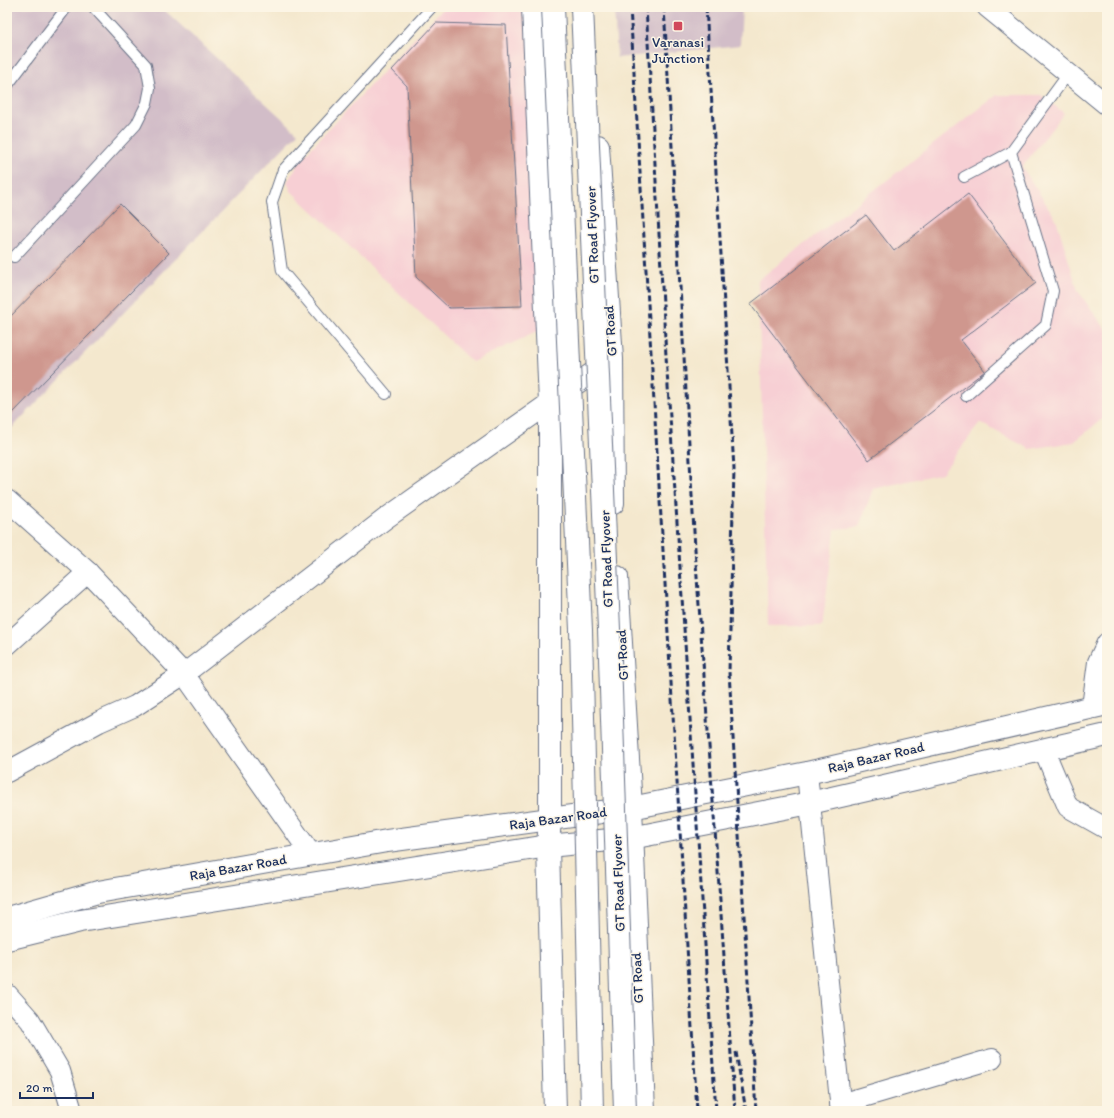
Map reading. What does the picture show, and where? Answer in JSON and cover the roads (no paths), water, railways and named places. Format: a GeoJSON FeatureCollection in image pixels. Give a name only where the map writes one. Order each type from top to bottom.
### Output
{"type":"FeatureCollection","features":[{"type":"Feature","properties":{"kind":"main road"},"geometry":{"type":"LineString","coordinates":[[533,7],[550,402],[550,819],[548,846],[555,1111]]}},
{"type":"Feature","properties":{"kind":"main road","name":"GT Road Flyover"},"geometry":{"type":"LineString","coordinates":[[552,7],[581,630],[592,1111]]}},
{"type":"Feature","properties":{"kind":"main road","name":"GT Road Flyover"},"geometry":{"type":"LineString","coordinates":[[582,7],[609,621],[625,1111]]}},
{"type":"Feature","properties":{"kind":"main road","name":"GT Road"},"geometry":{"type":"LineString","coordinates":[[589,7],[612,359],[614,509],[644,1111]]}},
{"type":"Feature","properties":{"kind":"main road","name":"Raja Bazar Road"},"geometry":{"type":"LineString","coordinates":[[7,918],[98,892],[311,854],[387,841],[630,808],[807,773],[1099,705]]}},
{"type":"Feature","properties":{"kind":"main road","name":"Raja Bazar Road"},"geometry":{"type":"LineString","coordinates":[[7,939],[80,921],[548,846],[631,838],[810,803],[1107,735]]}},
{"type":"Feature","properties":{"kind":"street"},"geometry":{"type":"LineString","coordinates":[[987,7],[1107,105]]}},
{"type":"Feature","properties":{"kind":"street"},"geometry":{"type":"LineString","coordinates":[[7,772],[92,726],[135,706],[184,674],[385,519],[612,359]]}},
{"type":"Feature","properties":{"kind":"street"},"geometry":{"type":"LineString","coordinates":[[7,500],[88,572],[184,674],[311,854]]}},
{"type":"Feature","properties":{"kind":"street"},"geometry":{"type":"LineString","coordinates":[[7,645],[88,572]]}},
{"type":"Feature","properties":{"kind":"street"},"geometry":{"type":"LineString","coordinates":[[1099,705],[1098,662],[1101,652],[1107,643]]}},
{"type":"Feature","properties":{"kind":"street"},"geometry":{"type":"LineString","coordinates":[[1044,750],[1068,807],[1107,829]]}},
{"type":"Feature","properties":{"kind":"street"},"geometry":{"type":"LineString","coordinates":[[807,773],[840,1108],[992,1059]]}},
{"type":"Feature","properties":{"kind":"street"},"geometry":{"type":"LineString","coordinates":[[7,994],[30,1020],[60,1071],[72,1111]]}},
{"type":"Feature","properties":{"kind":"lane"},"geometry":{"type":"LineString","coordinates":[[7,86],[67,7]]}},
{"type":"Feature","properties":{"kind":"lane"},"geometry":{"type":"LineString","coordinates":[[14,257],[136,125],[147,103],[150,88],[146,65],[93,7]]}},
{"type":"Feature","properties":{"kind":"lane"},"geometry":{"type":"LineString","coordinates":[[386,394],[282,271],[272,202],[283,170],[432,7]]}},
{"type":"Feature","properties":{"kind":"lane"},"geometry":{"type":"LineString","coordinates":[[964,177],[1011,152],[1068,74]]}},
{"type":"Feature","properties":{"kind":"lane"},"geometry":{"type":"LineString","coordinates":[[966,396],[1046,325],[1053,291],[1011,152]]}},
{"type":"Feature","properties":{"kind":"railway"},"geometry":{"type":"LineString","coordinates":[[630,7],[697,1111]]}},
{"type":"Feature","properties":{"kind":"railway"},"geometry":{"type":"LineString","coordinates":[[646,7],[666,356],[716,1111]]}},
{"type":"Feature","properties":{"kind":"railway"},"geometry":{"type":"LineString","coordinates":[[664,7],[695,549],[735,1111]]}},
{"type":"Feature","properties":{"kind":"railway"},"geometry":{"type":"LineString","coordinates":[[706,7],[734,469],[729,672],[756,1111]]}},
{"type":"Feature","properties":{"kind":"railway"},"geometry":{"type":"LineString","coordinates":[[736,1052],[746,1111]]}},
{"type":"Feature","properties":{"kind":"place","name":"Varanasi Junction"},"geometry":{"type":"Point","coordinates":[678,26]}}]}
